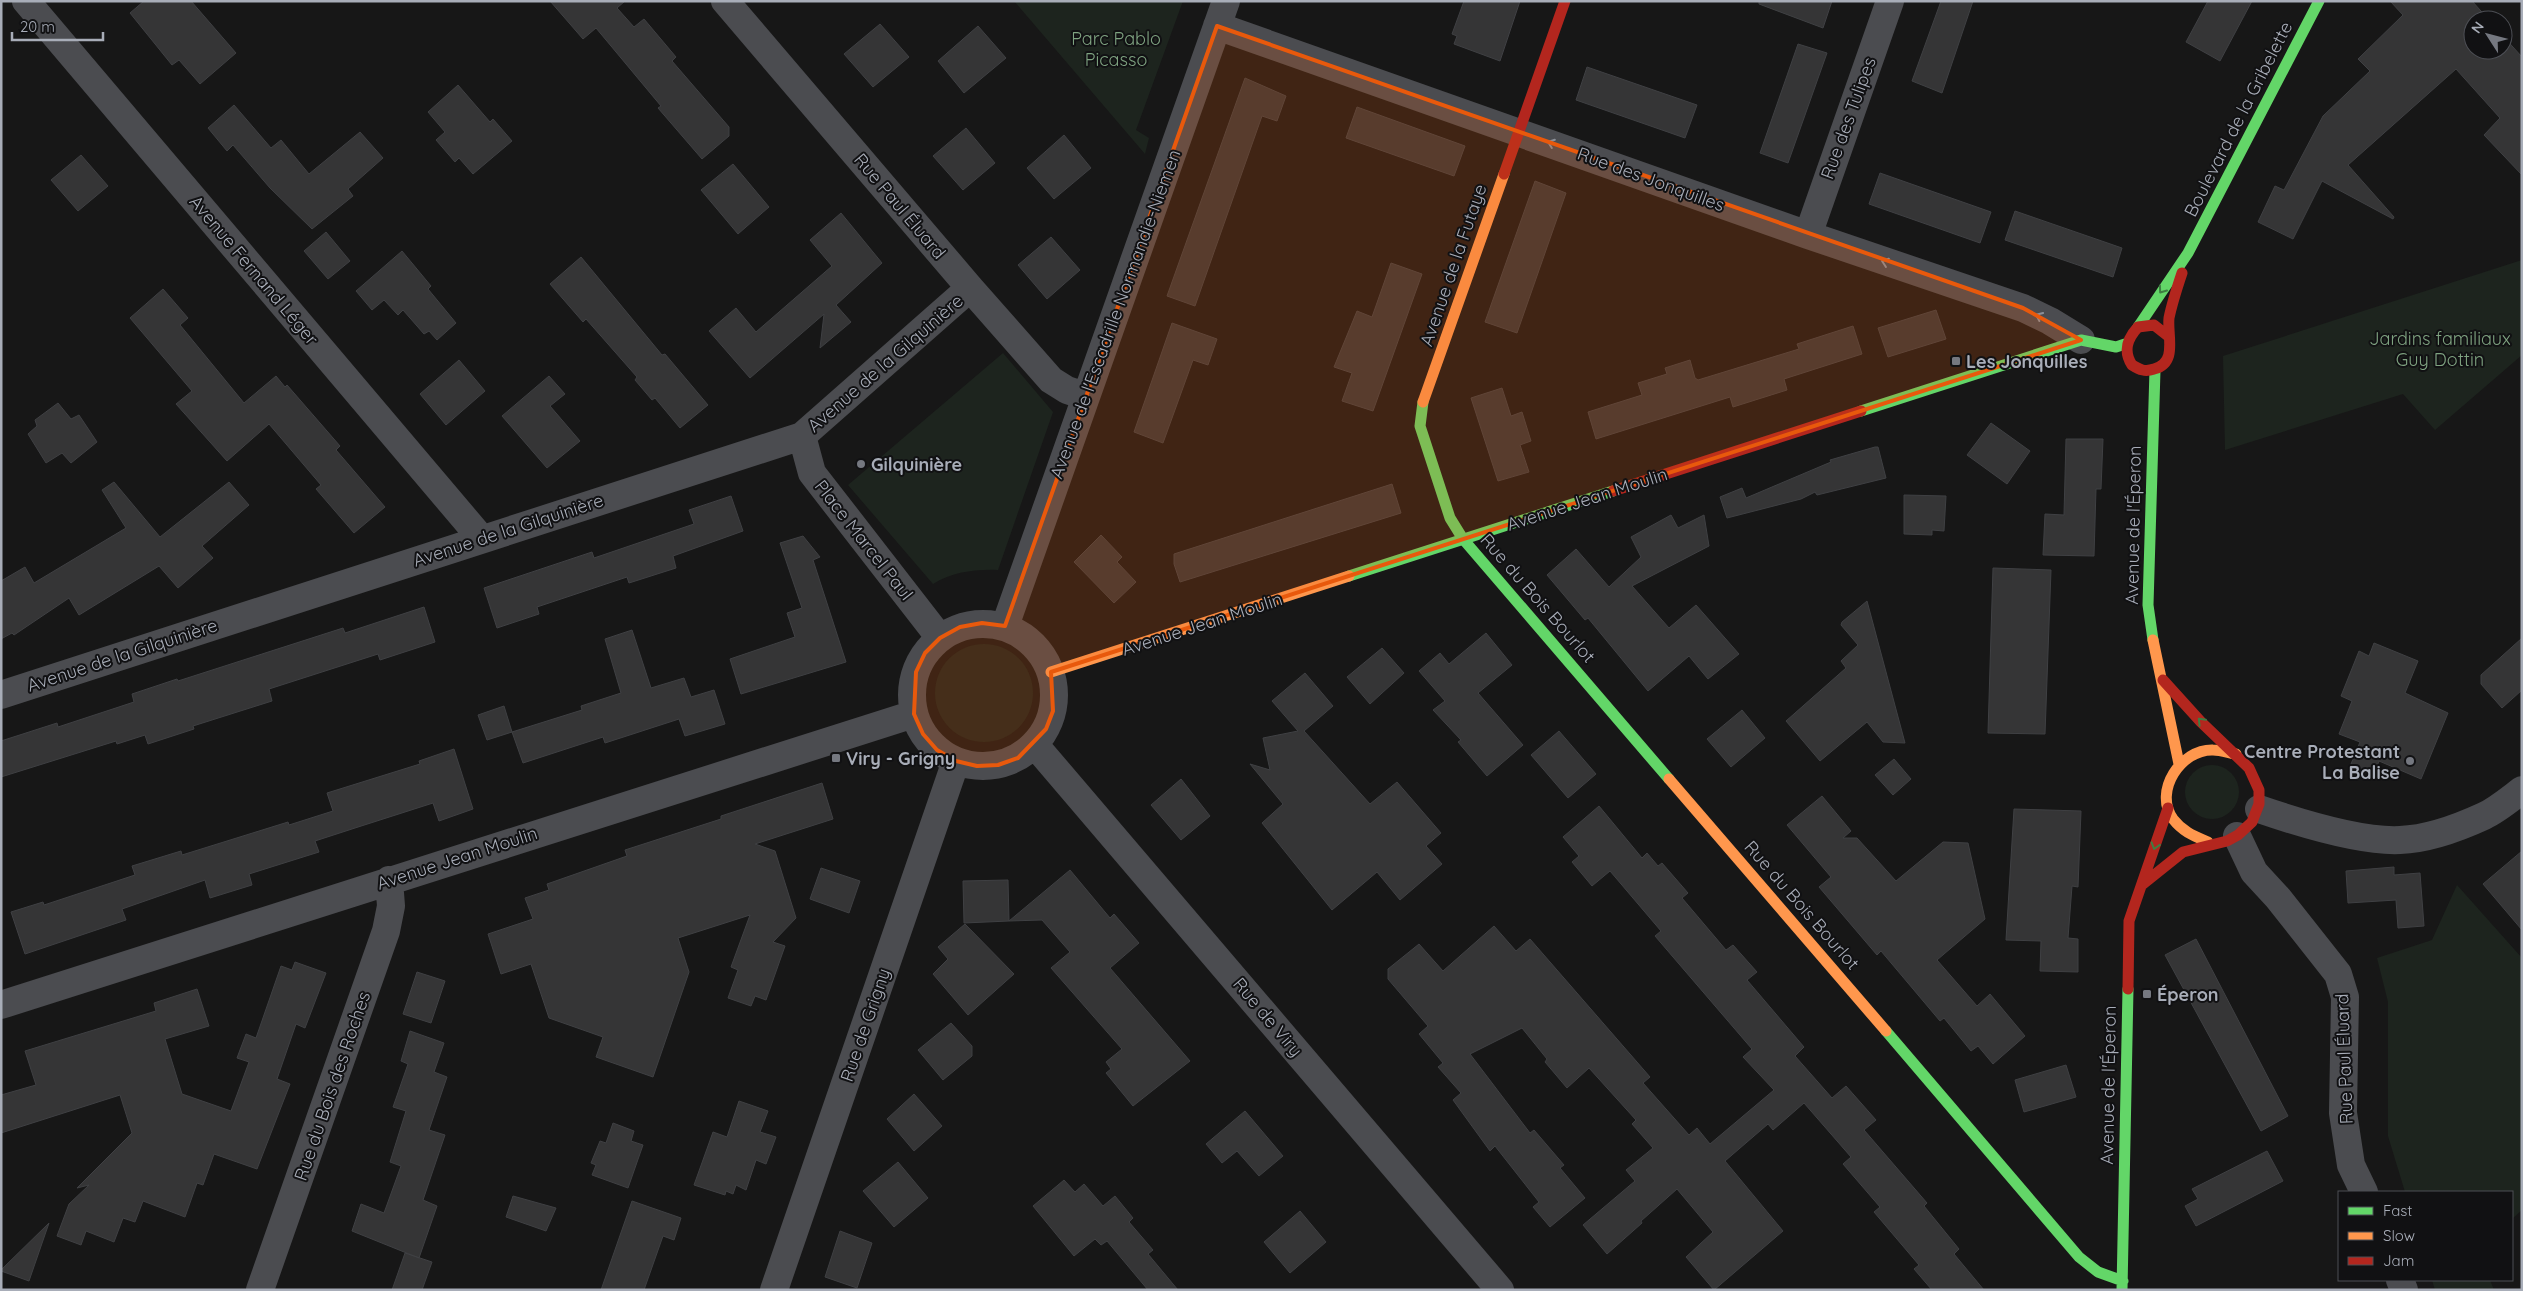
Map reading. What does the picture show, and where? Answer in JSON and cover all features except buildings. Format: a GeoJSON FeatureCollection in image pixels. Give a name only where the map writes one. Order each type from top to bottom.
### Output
{"type":"FeatureCollection","features":[{"type":"Feature","properties":{"kind":"street","name":"Avenue Fernand Léger"},"geometry":{"type":"LineString","coordinates":[[26,1],[482,538]]}},
{"type":"Feature","properties":{"kind":"street","name":"Rue Paul Éluard"},"geometry":{"type":"LineString","coordinates":[[725,1],[1051,380],[1067,390],[1085,396]]}},
{"type":"Feature","properties":{"kind":"street","name":"Avenue de la Futaye"},"geometry":{"type":"LineString","coordinates":[[1464,539],[1450,518],[1420,426],[1423,403],[1564,1]]}},
{"type":"Feature","properties":{"kind":"street","name":"Rue des Tulipes"},"geometry":{"type":"LineString","coordinates":[[1808,235],[1890,1]]}},
{"type":"Feature","properties":{"kind":"street","name":"Boulevard de la Gribelette"},"geometry":{"type":"LineString","coordinates":[[2138,327],[2188,254],[2319,1]]}},
{"type":"Feature","properties":{"kind":"street","name":"Rue des Jonquilles"},"geometry":{"type":"LineString","coordinates":[[1222,14],[1518,131],[1808,235],[2023,308],[2050,321],[2081,340]]}},
{"type":"Feature","properties":{"kind":"street","name":"Avenue de l'Escadrille Normandie-Niemen"},"geometry":{"type":"LineString","coordinates":[[1004,626],[1222,14]]}},
{"type":"Feature","properties":{"kind":"street","name":"Boulevard de la Gribelette"},"geometry":{"type":"LineString","coordinates":[[2168,336],[2172,308],[2188,254]]}},
{"type":"Feature","properties":{"kind":"street","name":"Avenue de la Gilquinière"},"geometry":{"type":"LineString","coordinates":[[1,695],[802,436],[970,288]]}},
{"type":"Feature","properties":{"kind":"street"},"geometry":{"type":"LineString","coordinates":[[2154,326],[2168,336],[2171,346],[2170,354],[2167,361],[2155,370],[2139,369],[2128,359],[2125,344],[2138,327],[2154,326]]}},
{"type":"Feature","properties":{"kind":"street","name":"Avenue Jean Moulin"},"geometry":{"type":"LineString","coordinates":[[1051,672],[2081,340],[2116,347],[2125,344]]}},
{"type":"Feature","properties":{"kind":"street","name":"Avenue de l'Éperon"},"geometry":{"type":"LineString","coordinates":[[2123,1285],[2129,921],[2168,808],[2166,792],[2170,777],[2179,764],[2163,680],[2150,628],[2148,605],[2155,370]]}},
{"type":"Feature","properties":{"kind":"street","name":"Place Marcel Paul"},"geometry":{"type":"LineString","coordinates":[[802,436],[812,473],[940,638]]}},
{"type":"Feature","properties":{"kind":"street","name":"Rue du Bois Bourlot"},"geometry":{"type":"LineString","coordinates":[[1464,539],[2079,1257],[2098,1272],[2123,1285]]}},
{"type":"Feature","properties":{"kind":"street"},"geometry":{"type":"LineString","coordinates":[[982,623],[1004,626],[1025,636],[1041,652],[1051,672],[1055,691],[1053,711],[1046,729],[1035,745],[1018,758],[998,765],[977,766],[956,761],[937,750],[923,734],[914,714],[912,693],[916,672],[925,653],[940,638],[960,627],[982,623]]}},
{"type":"Feature","properties":{"kind":"street","name":"Avenue de l'Éperon"},"geometry":{"type":"LineString","coordinates":[[2163,680],[2200,721],[2248,764],[2256,777],[2260,793],[2259,808]]}},
{"type":"Feature","properties":{"kind":"street","name":"Avenue Jean Moulin"},"geometry":{"type":"LineString","coordinates":[[1,1005],[914,714]]}},
{"type":"Feature","properties":{"kind":"street","name":"Rue de Viry"},"geometry":{"type":"LineString","coordinates":[[1035,745],[1500,1290]]}},
{"type":"Feature","properties":{"kind":"street"},"geometry":{"type":"LineString","coordinates":[[2179,764],[2191,754],[2206,749],[2221,749],[2236,754]]}},
{"type":"Feature","properties":{"kind":"street","name":"Rue de Grigny"},"geometry":{"type":"LineString","coordinates":[[777,1288],[956,761]]}},
{"type":"Feature","properties":{"kind":"street"},"geometry":{"type":"LineString","coordinates":[[2168,808],[2173,821],[2183,832],[2195,839],[2208,842],[2223,842],[2237,836],[2246,829],[2259,808],[2292,820],[2372,839],[2401,840],[2447,831],[2486,815],[2522,790]]}},
{"type":"Feature","properties":{"kind":"street","name":"Rue Paul Éluard"},"geometry":{"type":"LineString","coordinates":[[2237,836],[2254,872],[2278,898],[2338,974],[2345,997],[2343,1113],[2352,1165],[2364,1191]]}},
{"type":"Feature","properties":{"kind":"street"},"geometry":{"type":"LineString","coordinates":[[2143,884],[2185,850],[2208,842]]}},
{"type":"Feature","properties":{"kind":"street","name":"Rue du Bois des Roches"},"geometry":{"type":"LineString","coordinates":[[260,1290],[386,931],[391,906],[389,880]]}},
{"type":"Feature","properties":{"kind":"highlighted area"},"geometry":{"type":"Polygon","coordinates":[[[1217,26],[2023,308],[2081,340],[2018,359],[1051,672],[1053,711],[1046,729],[1018,758],[998,765],[977,766],[956,761],[937,750],[923,734],[914,714],[916,672],[925,653],[940,638],[960,627],[982,623],[1005,626],[1217,26]]]}},
{"type":"Feature","properties":{"kind":"green space","name":"Parc Pablo Picasso"},"geometry":{"type":"Polygon","coordinates":[[[1014,1],[1183,1],[1136,130],[1149,138],[1145,154],[1014,1]]]}},
{"type":"Feature","properties":{"kind":"green space","name":"Jardins familiaux Guy Dottin"},"geometry":{"type":"Polygon","coordinates":[[[2522,260],[2522,355],[2435,430],[2403,394],[2225,450],[2223,356],[2522,260]]]}},
{"type":"Feature","properties":{"kind":"green space"},"geometry":{"type":"Polygon","coordinates":[[[1003,353],[1053,412],[998,570],[964,572],[933,584],[848,485],[1003,353]]]}},
{"type":"Feature","properties":{"kind":"green space"},"geometry":{"type":"Polygon","coordinates":[[[984,644],[1003,648],[1018,659],[1029,674],[1033,693],[1029,712],[1018,727],[1003,738],[984,742],[965,738],[950,727],[939,712],[935,693],[939,674],[950,659],[965,648],[984,644]]]}},
{"type":"Feature","properties":{"kind":"green space"},"geometry":{"type":"Polygon","coordinates":[[[2212,765],[2222,767],[2231,773],[2237,782],[2239,792],[2237,802],[2231,811],[2222,817],[2212,819],[2202,817],[2193,811],[2187,802],[2185,792],[2187,782],[2193,773],[2202,767],[2212,765]]]}},
{"type":"Feature","properties":{"kind":"green space"},"geometry":{"type":"Polygon","coordinates":[[[2457,885],[2522,958],[2522,1210],[2513,1218],[2513,1191],[2405,1191],[2388,1136],[2388,1002],[2377,958],[2432,940],[2457,885]]]}},
{"type":"Feature","properties":{"kind":"green space"},"geometry":{"type":"Polygon","coordinates":[[[2432,1281],[2490,1281],[2494,1290],[2435,1290],[2432,1281]]]}},
{"type":"Feature","properties":{"kind":"traffic: fast"},"geometry":{"type":"LineString","coordinates":[[2138,327],[2188,253],[2319,1]]}},
{"type":"Feature","properties":{"kind":"traffic: fast"},"geometry":{"type":"LineString","coordinates":[[1861,411],[2081,340],[2116,347],[2125,344]]}},
{"type":"Feature","properties":{"kind":"traffic: fast"},"geometry":{"type":"LineString","coordinates":[[2153,640],[2148,605],[2155,370]]}},
{"type":"Feature","properties":{"kind":"traffic: fast"},"geometry":{"type":"LineString","coordinates":[[1423,402],[1420,426],[1450,518],[1463,539],[1669,779]]}},
{"type":"Feature","properties":{"kind":"traffic: fast"},"geometry":{"type":"LineString","coordinates":[[1349,576],[1613,491]]}},
{"type":"Feature","properties":{"kind":"traffic: fast"},"geometry":{"type":"LineString","coordinates":[[2122,1290],[2128,989]]}},
{"type":"Feature","properties":{"kind":"traffic: fast"},"geometry":{"type":"LineString","coordinates":[[1886,1031],[2079,1257],[2098,1272],[2123,1281]]}},
{"type":"Feature","properties":{"kind":"traffic: slow"},"geometry":{"type":"LineString","coordinates":[[1423,402],[1504,174]]}},
{"type":"Feature","properties":{"kind":"traffic: slow"},"geometry":{"type":"LineString","coordinates":[[1051,672],[1349,576]]}},
{"type":"Feature","properties":{"kind":"traffic: slow"},"geometry":{"type":"LineString","coordinates":[[2153,640],[2179,764]]}},
{"type":"Feature","properties":{"kind":"traffic: slow"},"geometry":{"type":"LineString","coordinates":[[2208,842],[2193,836],[2173,819],[2168,808],[2166,796],[2168,785],[2181,764],[2190,756],[2213,750],[2236,754]]}},
{"type":"Feature","properties":{"kind":"traffic: slow"},"geometry":{"type":"LineString","coordinates":[[1669,779],[1886,1031]]}},
{"type":"Feature","properties":{"kind":"traffic: jam"},"geometry":{"type":"LineString","coordinates":[[1504,174],[1565,1]]}},
{"type":"Feature","properties":{"kind":"traffic: jam"},"geometry":{"type":"LineString","coordinates":[[2168,336],[2154,325],[2138,327],[2131,336],[2127,350],[2132,365],[2148,370],[2161,366],[2166,361],[2170,348],[2169,318],[2182,273]]}},
{"type":"Feature","properties":{"kind":"traffic: jam"},"geometry":{"type":"LineString","coordinates":[[1613,491],[1861,411]]}},
{"type":"Feature","properties":{"kind":"traffic: jam"},"geometry":{"type":"LineString","coordinates":[[2143,884],[2183,852],[2227,841],[2238,835],[2252,822],[2259,804],[2259,790],[2249,768],[2201,722],[2163,680]]}},
{"type":"Feature","properties":{"kind":"traffic: jam"},"geometry":{"type":"LineString","coordinates":[[2128,989],[2129,921],[2168,808]]}},
{"type":"Feature","properties":{"kind":"place","name":"Les Jonquilles"},"geometry":{"type":"Point","coordinates":[1956,361]}},
{"type":"Feature","properties":{"kind":"place","name":"Gilquinière"},"geometry":{"type":"Point","coordinates":[861,464]}},
{"type":"Feature","properties":{"kind":"place","name":"Viry - Grigny"},"geometry":{"type":"Point","coordinates":[836,758]}},
{"type":"Feature","properties":{"kind":"place","name":"Centre Protestant La Balise"},"geometry":{"type":"Point","coordinates":[2410,761]}},
{"type":"Feature","properties":{"kind":"place","name":"Éperon"},"geometry":{"type":"Point","coordinates":[2147,994]}}]}
